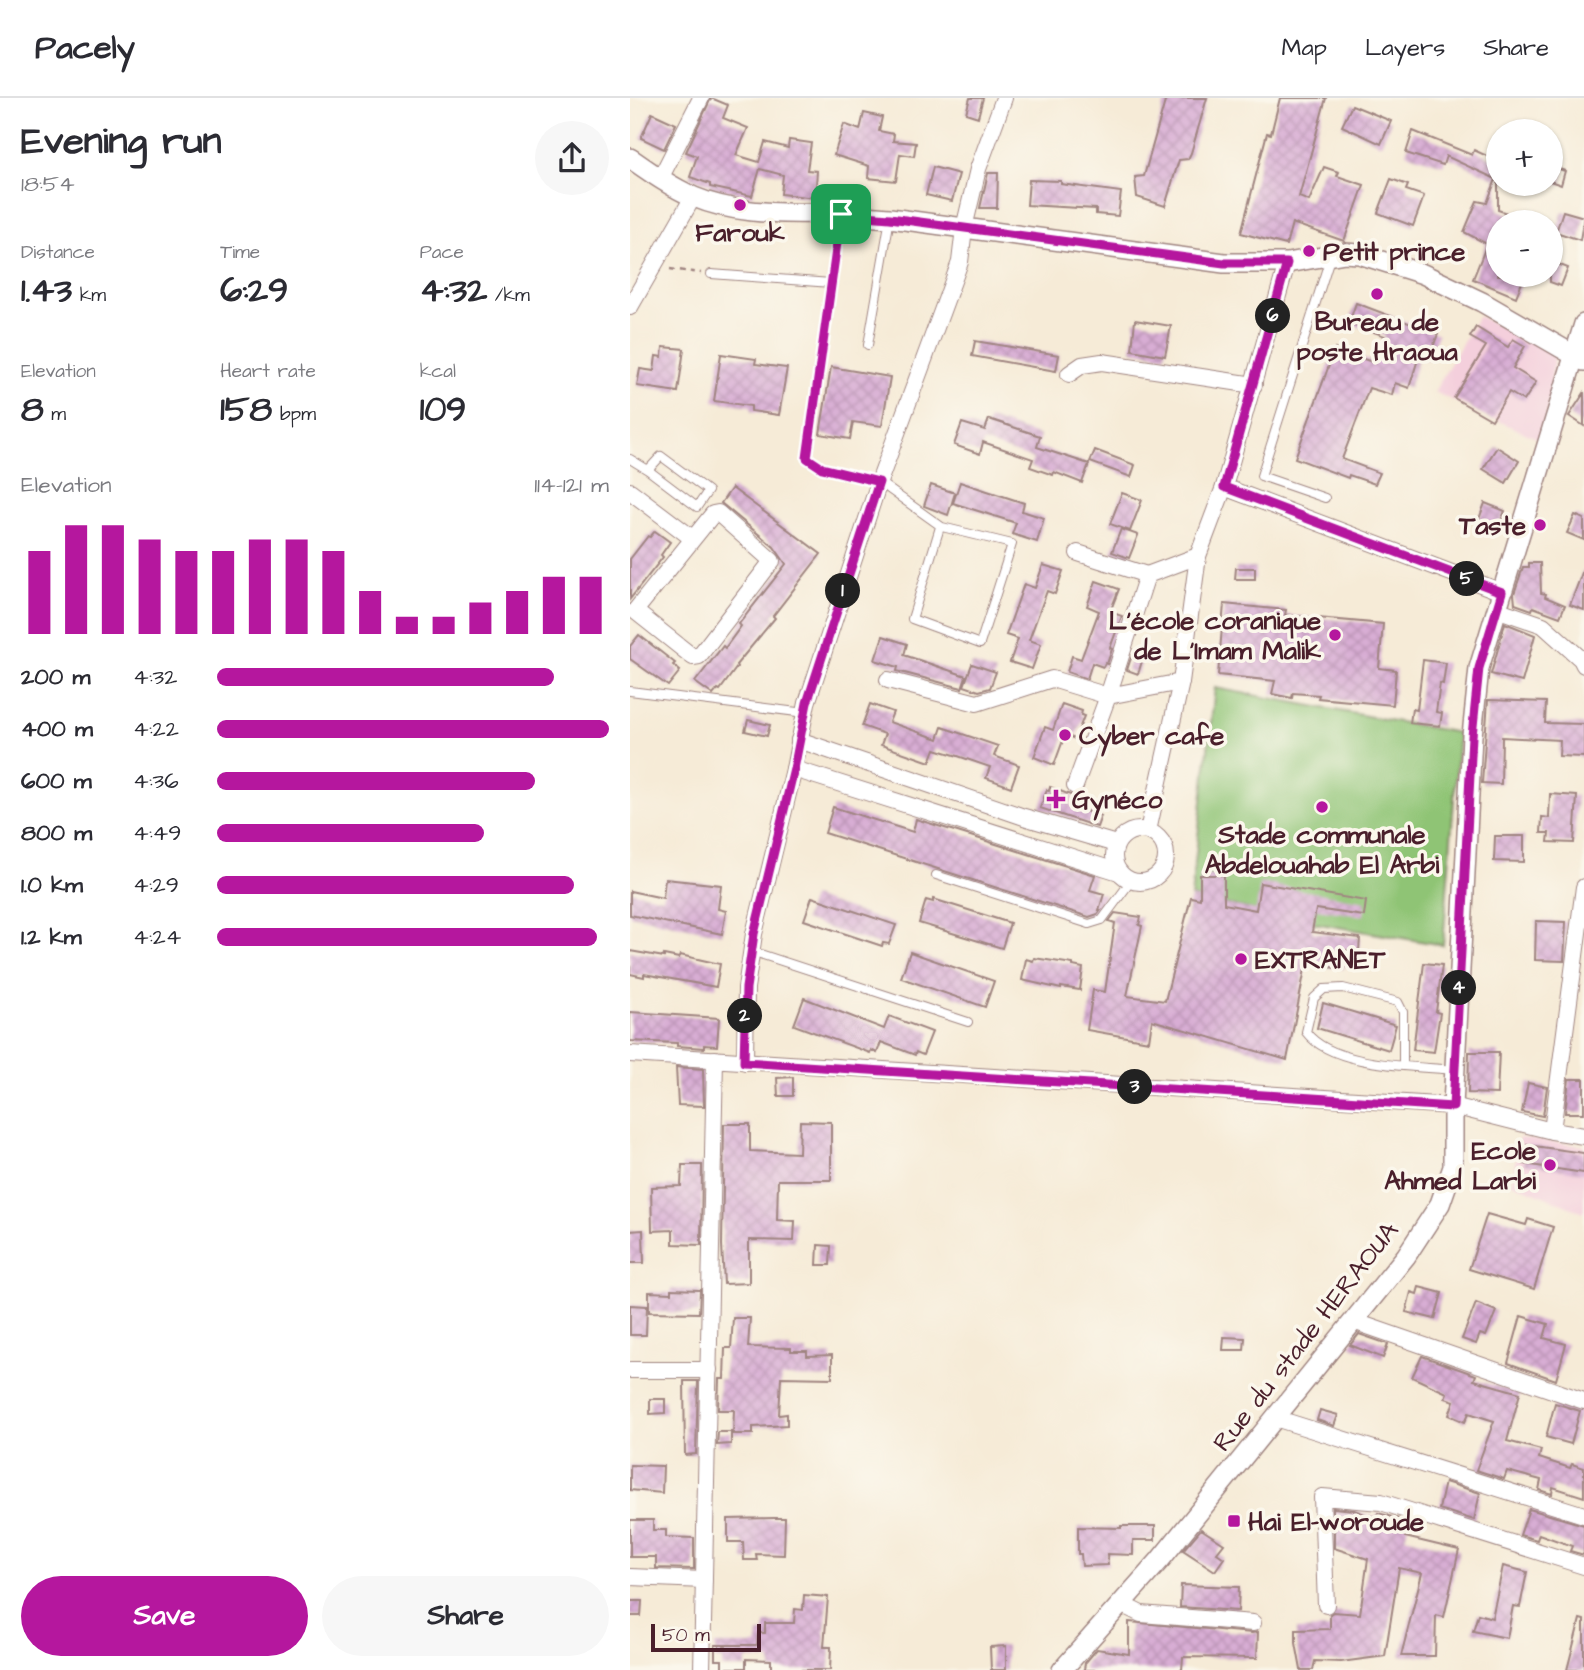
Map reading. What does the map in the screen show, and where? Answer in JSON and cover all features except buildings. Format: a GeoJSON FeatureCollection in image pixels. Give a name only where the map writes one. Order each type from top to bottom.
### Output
{"type":"FeatureCollection","features":[{"type":"Feature","properties":{"kind":"street"},"geometry":{"type":"LineString","coordinates":[[660,179],[701,98]]}},
{"type":"Feature","properties":{"kind":"street"},"geometry":{"type":"LineString","coordinates":[[744,1062],[746,988],[751,951],[805,713],[879,482],[960,262],[964,228],[978,169],[1004,98]]}},
{"type":"Feature","properties":{"kind":"street"},"geometry":{"type":"LineString","coordinates":[[630,158],[693,197],[723,207],[767,214],[841,214],[890,218],[1224,263],[1287,263],[1331,255],[1359,254],[1423,274],[1482,302],[1580,359]]}},
{"type":"Feature","properties":{"kind":"street"},"geometry":{"type":"LineString","coordinates":[[630,307],[693,197]]}},
{"type":"Feature","properties":{"kind":"street"},"geometry":{"type":"LineString","coordinates":[[1148,831],[1181,682],[1198,556],[1224,487],[1287,263]]}},
{"type":"Feature","properties":{"kind":"street","name":"Rue du stade HERAOUA"},"geometry":{"type":"LineString","coordinates":[[1062,1670],[1160,1560],[1406,1256],[1440,1204],[1453,1167],[1453,1107],[1472,736],[1479,668],[1580,359],[1584,324]]}},
{"type":"Feature","properties":{"kind":"street"},"geometry":{"type":"LineString","coordinates":[[1069,374],[1082,365],[1102,362],[1254,385]]}},
{"type":"Feature","properties":{"kind":"street"},"geometry":{"type":"LineString","coordinates":[[1224,487],[1499,601],[1543,625],[1581,659],[1584,665]]}},
{"type":"Feature","properties":{"kind":"street"},"geometry":{"type":"LineString","coordinates":[[630,491],[692,538]]}},
{"type":"Feature","properties":{"kind":"street"},"geometry":{"type":"LineString","coordinates":[[718,513],[772,561],[699,656],[695,657],[635,611],[692,538],[713,514],[718,513]]}},
{"type":"Feature","properties":{"kind":"street"},"geometry":{"type":"LineString","coordinates":[[1078,553],[1147,575],[1198,556]]}},
{"type":"Feature","properties":{"kind":"street"},"geometry":{"type":"LineString","coordinates":[[1075,786],[1108,696],[1147,575]]}},
{"type":"Feature","properties":{"kind":"street"},"geometry":{"type":"LineString","coordinates":[[887,680],[977,703],[1052,679],[1108,696],[1181,682]]}},
{"type":"Feature","properties":{"kind":"street"},"geometry":{"type":"LineString","coordinates":[[799,740],[1024,817],[1116,844]]}},
{"type":"Feature","properties":{"kind":"street"},"geometry":{"type":"LineString","coordinates":[[794,769],[1125,877],[1146,881],[1153,878],[1163,867],[1166,853],[1160,839],[1148,831],[1133,830],[1120,838],[1113,859],[1125,877]]}},
{"type":"Feature","properties":{"kind":"street"},"geometry":{"type":"LineString","coordinates":[[1552,1131],[1584,887]]}},
{"type":"Feature","properties":{"kind":"street"},"geometry":{"type":"LineString","coordinates":[[630,1054],[1453,1107],[1584,1136]]}},
{"type":"Feature","properties":{"kind":"street"},"geometry":{"type":"LineString","coordinates":[[702,1670],[715,1059]]}},
{"type":"Feature","properties":{"kind":"street"},"geometry":{"type":"LineString","coordinates":[[1353,1321],[1584,1401]]}},
{"type":"Feature","properties":{"kind":"street"},"geometry":{"type":"LineString","coordinates":[[630,1370],[709,1370]]}},
{"type":"Feature","properties":{"kind":"street"},"geometry":{"type":"LineString","coordinates":[[1275,1418],[1584,1515]]}},
{"type":"Feature","properties":{"kind":"street"},"geometry":{"type":"LineString","coordinates":[[1326,1605],[1322,1497],[1381,1503],[1584,1566]]}},
{"type":"Feature","properties":{"kind":"street"},"geometry":{"type":"LineString","coordinates":[[630,1577],[704,1580]]}},
{"type":"Feature","properties":{"kind":"street"},"geometry":{"type":"LineString","coordinates":[[1121,1604],[1141,1614],[1253,1623]]}},
{"type":"Feature","properties":{"kind":"lane"},"geometry":{"type":"LineString","coordinates":[[841,214],[807,458],[822,468],[879,482],[942,527],[1012,544],[980,644],[912,619],[940,527]]}},
{"type":"Feature","properties":{"kind":"lane"},"geometry":{"type":"LineString","coordinates":[[868,345],[890,218]]}},
{"type":"Feature","properties":{"kind":"lane"},"geometry":{"type":"LineString","coordinates":[[1325,498],[1261,476],[1331,255]]}},
{"type":"Feature","properties":{"kind":"lane"},"geometry":{"type":"LineString","coordinates":[[711,274],[831,284]]}},
{"type":"Feature","properties":{"kind":"lane"},"geometry":{"type":"LineString","coordinates":[[630,459],[697,507],[708,491],[661,456],[648,470]]}},
{"type":"Feature","properties":{"kind":"lane"},"geometry":{"type":"LineString","coordinates":[[630,691],[805,713]]}},
{"type":"Feature","properties":{"kind":"lane"},"geometry":{"type":"LineString","coordinates":[[936,875],[1088,924],[1102,920],[1125,877]]}},
{"type":"Feature","properties":{"kind":"lane"},"geometry":{"type":"LineString","coordinates":[[751,951],[968,1022]]}},
{"type":"Feature","properties":{"kind":"lane"},"geometry":{"type":"LineString","coordinates":[[1403,1065],[1403,1012],[1398,1002],[1343,988],[1324,989],[1314,998],[1306,1032],[1324,1048],[1361,1060],[1403,1065],[1455,1070]]}},
{"type":"Feature","properties":{"kind":"path"},"geometry":{"type":"LineString","coordinates":[[653,267],[711,274]]}},
{"type":"Feature","properties":{"kind":"shaded area"},"geometry":{"type":"Polygon","coordinates":[[[1478,316],[1555,353],[1543,441],[1434,392],[1478,316]]]}},
{"type":"Feature","properties":{"kind":"shaded area","name":"Ecole Ahmed Larbi"},"geometry":{"type":"Polygon","coordinates":[[[1519,1138],[1584,1146],[1584,1213],[1512,1183],[1519,1138]]]}},
{"type":"Feature","properties":{"kind":"green space","name":"Stade communale Abdelouahab El Arbi"},"geometry":{"type":"Polygon","coordinates":[[[1215,688],[1459,733],[1443,945],[1314,923],[1191,897],[1215,688]]]}},
{"type":"Feature","properties":{"kind":"place","name":"Farouk"},"geometry":{"type":"Point","coordinates":[740,205]}},
{"type":"Feature","properties":{"kind":"place","name":"Petit prince"},"geometry":{"type":"Point","coordinates":[1309,251]}},
{"type":"Feature","properties":{"kind":"place","name":"Bureau de poste Hraoua"},"geometry":{"type":"Point","coordinates":[1377,294]}},
{"type":"Feature","properties":{"kind":"place","name":"Taste"},"geometry":{"type":"Point","coordinates":[1540,525]}},
{"type":"Feature","properties":{"kind":"place","name":"L'école coranique de L'Imam Malik"},"geometry":{"type":"Point","coordinates":[1335,635]}},
{"type":"Feature","properties":{"kind":"place","name":"Cyber cafe"},"geometry":{"type":"Point","coordinates":[1065,735]}},
{"type":"Feature","properties":{"kind":"place","name":"Gynéco"},"geometry":{"type":"Point","coordinates":[1056,799]}},
{"type":"Feature","properties":{"kind":"place","name":"Stade communale Abdelouahab El Arbi"},"geometry":{"type":"Point","coordinates":[1322,807]}},
{"type":"Feature","properties":{"kind":"place","name":"EXTRANET"},"geometry":{"type":"Point","coordinates":[1241,959]}},
{"type":"Feature","properties":{"kind":"place","name":"Ecole Ahmed Larbi"},"geometry":{"type":"Point","coordinates":[1550,1165]}},
{"type":"Feature","properties":{"kind":"place","name":"Hai El-woroude"},"geometry":{"type":"Point","coordinates":[1234,1521]}},
{"type":"Feature","properties":{"kind":"route"},"geometry":{"type":"LineString","coordinates":[[841,214],[890,218],[1224,263],[1287,263],[1224,487],[1502,592],[1479,668],[1472,736],[1453,1107],[744,1062],[746,988],[754,934],[807,703],[879,482],[816,466],[807,458],[806,452],[841,214]]}}]}
